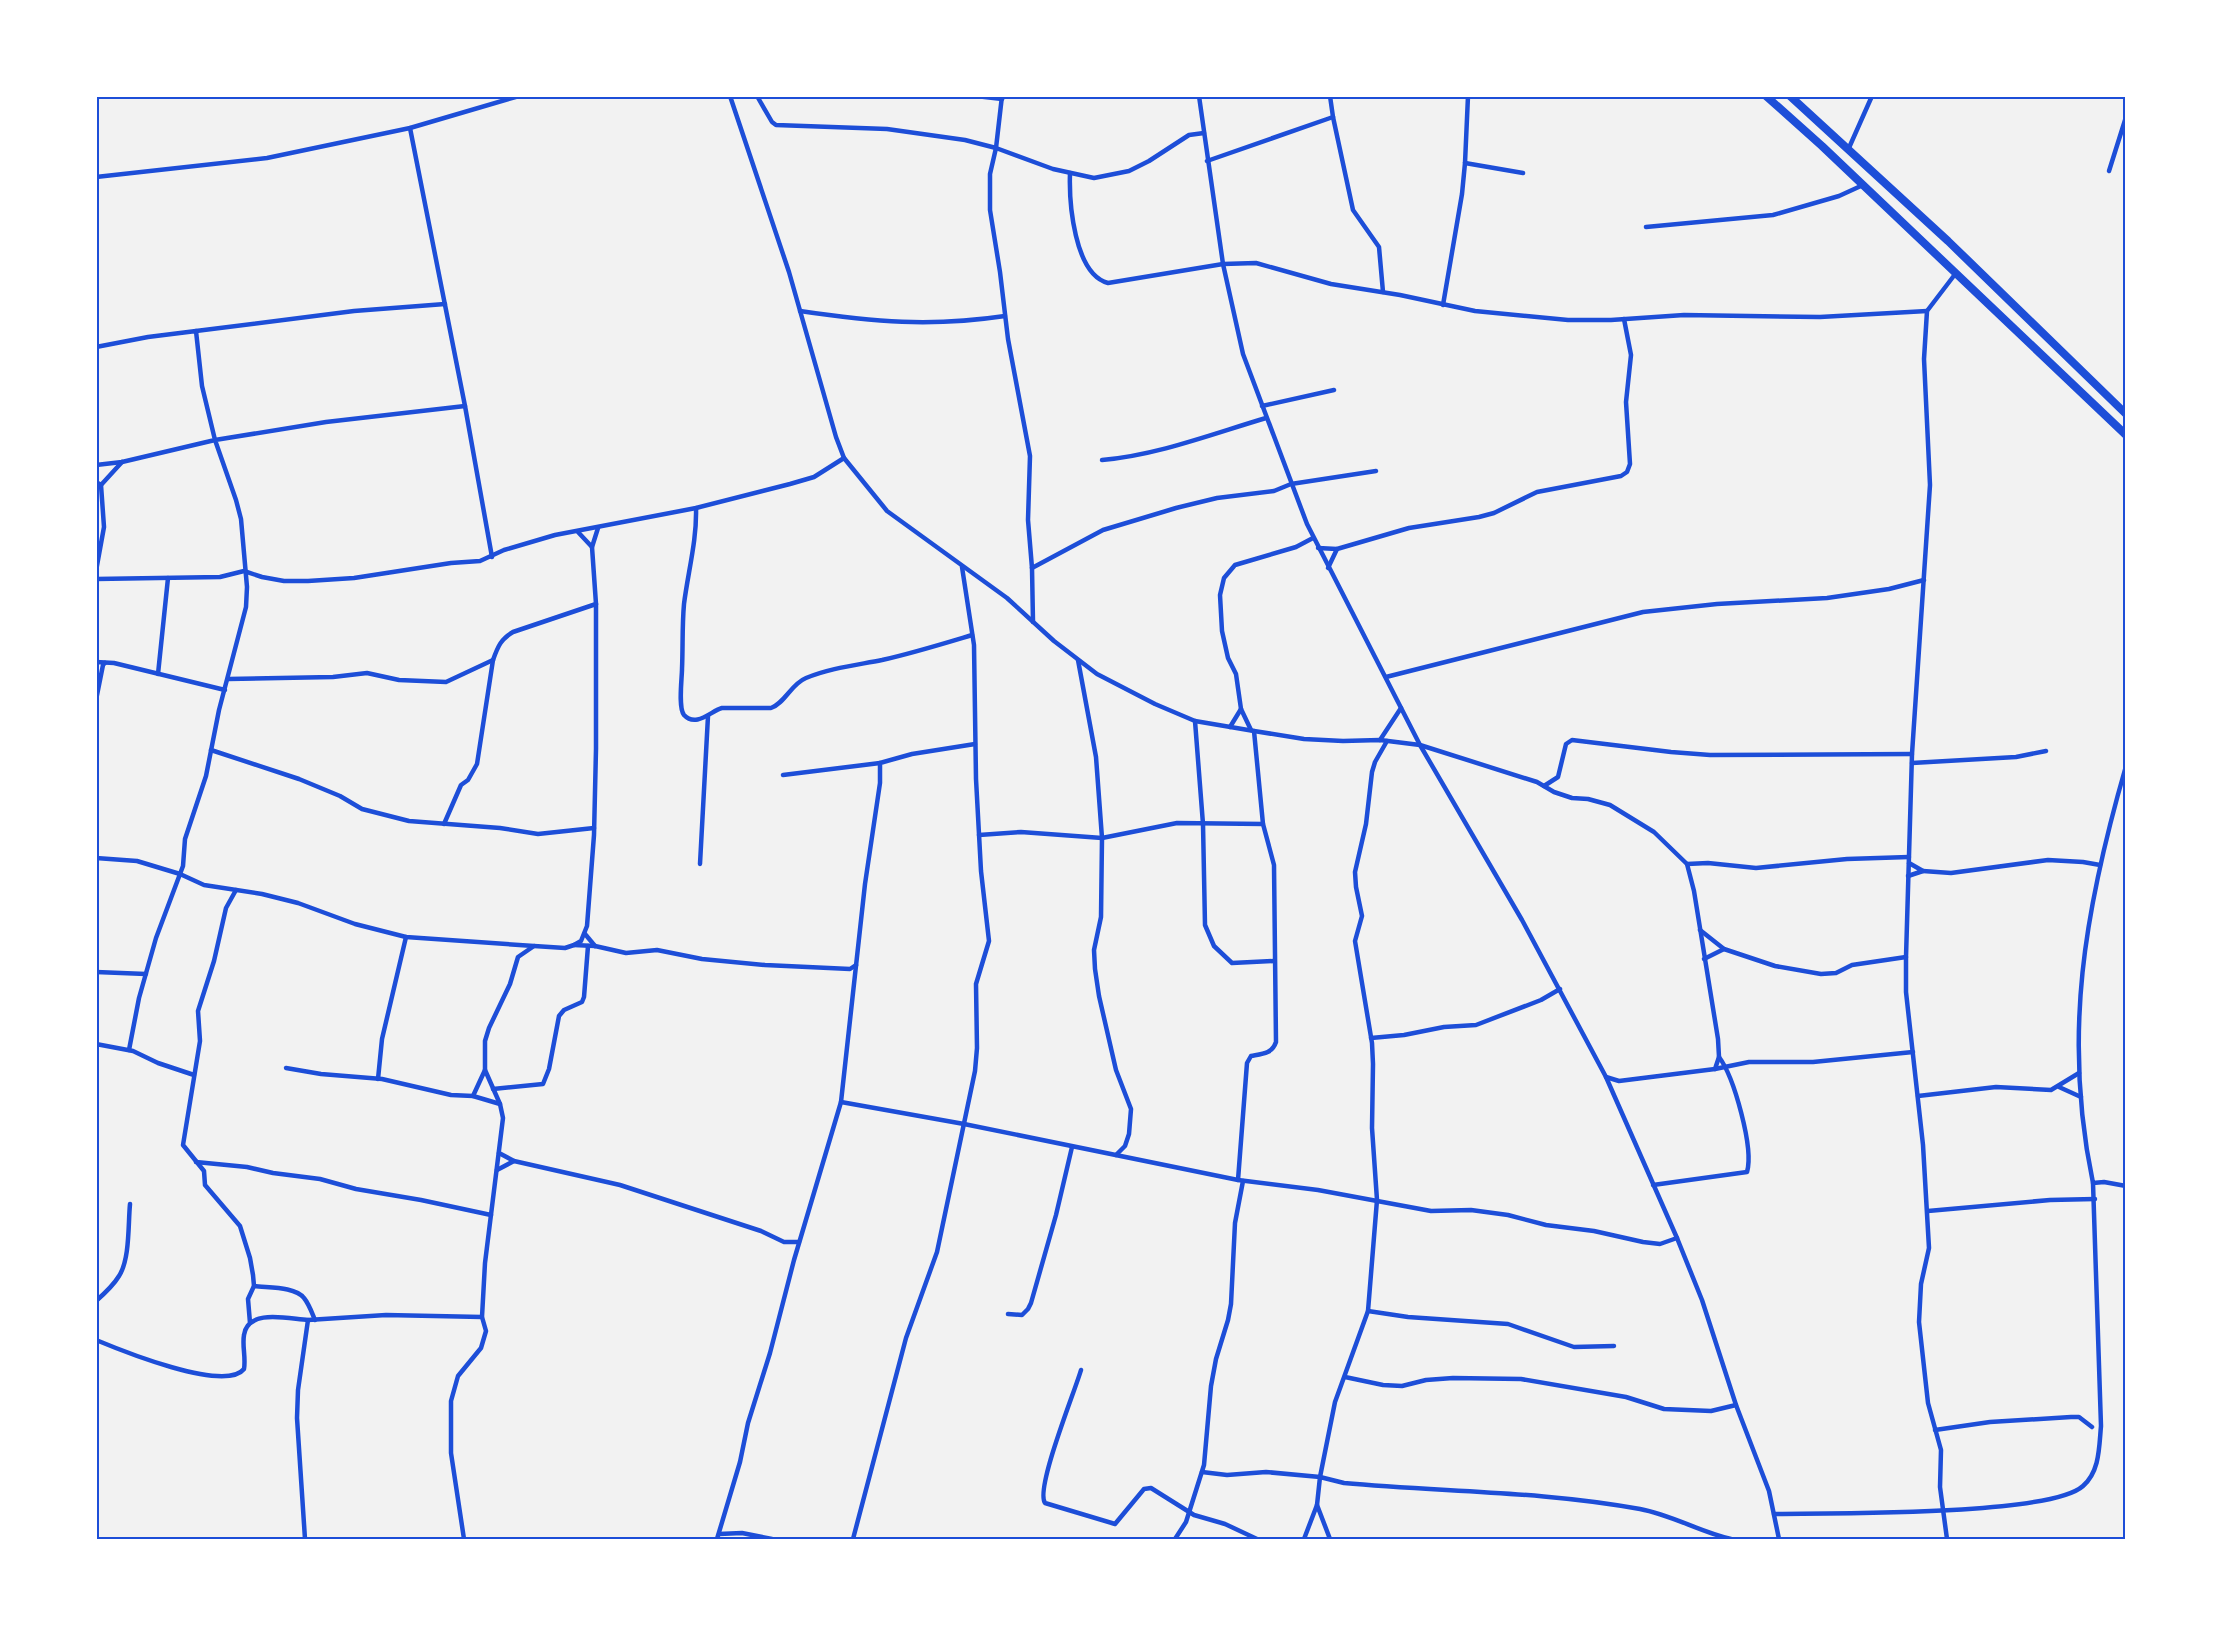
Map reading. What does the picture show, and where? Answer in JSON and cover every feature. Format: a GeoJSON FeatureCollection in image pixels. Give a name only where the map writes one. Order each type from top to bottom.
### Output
{"type":"FeatureCollection","features":[{"type":"Feature","properties":{"kind":"highway"},"geometry":{"type":"LineString","coordinates":[[1766,96],[2126,435]]}},
{"type":"Feature","properties":{"kind":"highway"},"geometry":{"type":"LineString","coordinates":[[1790,96],[1948,241],[2126,414]]}},
{"type":"Feature","properties":{"kind":"street"},"geometry":{"type":"LineString","coordinates":[[96,177],[267,158],[410,128],[519,96]]}},
{"type":"Feature","properties":{"kind":"street"},"geometry":{"type":"LineString","coordinates":[[730,96],[789,272],[836,437],[844,458],[887,511],[1007,598],[1096,674],[1195,721],[1304,739],[1380,740],[1420,745],[1493,767],[1572,798],[1588,799],[1610,806],[1654,832],[1687,864],[1694,891],[1710,984],[1719,1057],[1715,1069]]}},
{"type":"Feature","properties":{"kind":"street"},"geometry":{"type":"LineString","coordinates":[[757,96],[772,122],[776,124],[887,129],[965,140],[996,148],[1053,169],[1094,178],[1129,171],[1189,135],[1204,133]]}},
{"type":"Feature","properties":{"kind":"street"},"geometry":{"type":"LineString","coordinates":[[976,96],[1002,97],[996,148],[990,174],[990,210],[1029,456],[1028,520],[1033,622]]}},
{"type":"Feature","properties":{"kind":"street"},"geometry":{"type":"LineString","coordinates":[[1199,96],[1223,264],[1243,354],[1313,538],[1420,745],[1522,920],[1606,1077],[1702,1299],[1736,1405],[1769,1491],[1779,1539]]}},
{"type":"Feature","properties":{"kind":"street"},"geometry":{"type":"LineString","coordinates":[[1330,96],[1353,210],[1379,247],[1383,292]]}},
{"type":"Feature","properties":{"kind":"street"},"geometry":{"type":"LineString","coordinates":[[1443,305],[1465,163],[1468,96]]}},
{"type":"Feature","properties":{"kind":"street"},"geometry":{"type":"LineString","coordinates":[[1848,150],[1872,96]]}},
{"type":"Feature","properties":{"kind":"street"},"geometry":{"type":"LineString","coordinates":[[1208,161],[1333,117]]}},
{"type":"Feature","properties":{"kind":"street"},"geometry":{"type":"LineString","coordinates":[[2109,171],[2126,117]]}},
{"type":"Feature","properties":{"kind":"street"},"geometry":{"type":"LineString","coordinates":[[410,128],[465,406],[492,557]]}},
{"type":"Feature","properties":{"kind":"street"},"geometry":{"type":"LineString","coordinates":[[1465,163],[1523,173]]}},
{"type":"Feature","properties":{"kind":"street"},"geometry":{"type":"LineString","coordinates":[[1070,173],[1069,198],[1077,238],[1092,274],[1101,282],[1108,284],[1223,264],[1256,263],[1331,284],[1443,305],[1513,316],[1568,320],[1684,315],[1820,317],[1927,311]]}},
{"type":"Feature","properties":{"kind":"street"},"geometry":{"type":"LineString","coordinates":[[1646,227],[1773,215],[1839,196],[1863,185]]}},
{"type":"Feature","properties":{"kind":"street"},"geometry":{"type":"LineString","coordinates":[[1947,1539],[1940,1487],[1941,1450],[1928,1403],[1919,1311],[1921,1284],[1929,1248],[1928,1211],[1906,993],[1906,957],[1911,763],[1930,485],[1924,359],[1927,311],[1956,273]]}},
{"type":"Feature","properties":{"kind":"street"},"geometry":{"type":"LineString","coordinates":[[96,347],[148,337],[354,311],[445,304]]}},
{"type":"Feature","properties":{"kind":"street"},"geometry":{"type":"LineString","coordinates":[[800,311],[855,320],[939,324],[1005,316]]}},
{"type":"Feature","properties":{"kind":"street"},"geometry":{"type":"LineString","coordinates":[[1318,548],[1337,549],[1409,528],[1494,513],[1537,492],[1621,476],[1627,472],[1630,464],[1626,402],[1631,355],[1624,319]]}},
{"type":"Feature","properties":{"kind":"street"},"geometry":{"type":"LineString","coordinates":[[129,1050],[146,974],[161,922],[180,874],[185,839],[196,810],[246,607],[247,587],[238,509],[215,440],[202,386],[196,331]]}},
{"type":"Feature","properties":{"kind":"street"},"geometry":{"type":"LineString","coordinates":[[1262,406],[1334,390]]}},
{"type":"Feature","properties":{"kind":"street"},"geometry":{"type":"LineString","coordinates":[[96,465],[122,462],[215,440],[326,422],[465,406]]}},
{"type":"Feature","properties":{"kind":"street"},"geometry":{"type":"LineString","coordinates":[[1102,460],[1128,458],[1266,418]]}},
{"type":"Feature","properties":{"kind":"street"},"geometry":{"type":"LineString","coordinates":[[96,579],[220,577],[244,571],[284,581],[308,581],[354,578],[451,563],[480,561],[504,550],[555,536],[696,508],[814,477],[844,458]]}},
{"type":"Feature","properties":{"kind":"street"},"geometry":{"type":"LineString","coordinates":[[96,572],[104,526],[98,483],[122,462]]}},
{"type":"Feature","properties":{"kind":"street"},"geometry":{"type":"LineString","coordinates":[[1032,568],[1103,530],[1217,498],[1274,491],[1292,484],[1376,471]]}},
{"type":"Feature","properties":{"kind":"street"},"geometry":{"type":"LineString","coordinates":[[696,508],[693,548],[684,607],[682,710],[692,719],[708,716],[722,708],[771,708],[804,679],[835,668],[921,651],[972,635]]}},
{"type":"Feature","properties":{"kind":"street"},"geometry":{"type":"LineString","coordinates":[[96,858],[137,861],[180,874],[204,885],[262,894],[298,903],[355,924],[406,937],[565,948],[581,941],[587,927],[594,828],[596,604],[592,547],[597,528]]}},
{"type":"Feature","properties":{"kind":"street"},"geometry":{"type":"LineString","coordinates":[[578,532],[592,547]]}},
{"type":"Feature","properties":{"kind":"street"},"geometry":{"type":"LineString","coordinates":[[1175,1539],[1186,1522],[1202,1472],[1214,1368],[1231,1304],[1235,1223],[1241,1181],[1247,1063],[1251,1056],[1269,1052],[1274,1048],[1276,1042],[1274,865],[1263,824],[1253,731],[1241,708],[1236,674],[1228,658],[1221,631],[1220,594],[1224,578],[1235,565],[1296,547],[1313,538]]}},
{"type":"Feature","properties":{"kind":"street"},"geometry":{"type":"LineString","coordinates":[[1328,568],[1337,549]]}},
{"type":"Feature","properties":{"kind":"street"},"geometry":{"type":"LineString","coordinates":[[853,1539],[906,1338],[937,1252],[964,1124],[977,1048],[976,984],[989,941],[979,835],[975,675],[972,635],[962,567]]}},
{"type":"Feature","properties":{"kind":"street"},"geometry":{"type":"LineString","coordinates":[[158,674],[168,578]]}},
{"type":"Feature","properties":{"kind":"street"},"geometry":{"type":"LineString","coordinates":[[1386,677],[1643,612],[1717,604],[1827,598],[1889,589],[1924,580]]}},
{"type":"Feature","properties":{"kind":"street"},"geometry":{"type":"LineString","coordinates":[[444,824],[461,785],[468,780],[477,764],[493,660],[498,644],[513,632],[596,604]]}},
{"type":"Feature","properties":{"kind":"street"},"geometry":{"type":"LineString","coordinates":[[1078,659],[1096,757],[1102,838],[1101,917],[1094,950],[1095,969],[1116,1070],[1131,1109],[1129,1134],[1125,1146],[1116,1155]]}},
{"type":"Feature","properties":{"kind":"street"},"geometry":{"type":"LineString","coordinates":[[228,679],[333,677],[366,673],[399,680],[446,682],[493,660]]}},
{"type":"Feature","properties":{"kind":"street"},"geometry":{"type":"LineString","coordinates":[[96,662],[114,663],[225,690]]}},
{"type":"Feature","properties":{"kind":"street"},"geometry":{"type":"LineString","coordinates":[[96,700],[105,663]]}},
{"type":"Feature","properties":{"kind":"street"},"geometry":{"type":"LineString","coordinates":[[1230,727],[1241,708]]}},
{"type":"Feature","properties":{"kind":"street"},"geometry":{"type":"LineString","coordinates":[[1380,740],[1401,708]]}},
{"type":"Feature","properties":{"kind":"street"},"geometry":{"type":"LineString","coordinates":[[700,864],[708,716]]}},
{"type":"Feature","properties":{"kind":"street"},"geometry":{"type":"LineString","coordinates":[[1195,721],[1203,824],[1205,925],[1214,946],[1232,963],[1274,961]]}},
{"type":"Feature","properties":{"kind":"street"},"geometry":{"type":"LineString","coordinates":[[1544,786],[1558,777],[1566,744],[1572,740],[1710,755],[1912,754]]}},
{"type":"Feature","properties":{"kind":"street"},"geometry":{"type":"LineString","coordinates":[[1304,1539],[1317,1505],[1320,1476],[1335,1402],[1368,1311],[1377,1200],[1372,1128],[1373,1064],[1355,941],[1362,916],[1355,872],[1366,824],[1372,772],[1375,762],[1388,741]]}},
{"type":"Feature","properties":{"kind":"street"},"geometry":{"type":"LineString","coordinates":[[783,775],[880,763],[912,754],[975,744]]}},
{"type":"Feature","properties":{"kind":"street"},"geometry":{"type":"LineString","coordinates":[[211,750],[299,779],[340,796],[362,809],[408,821],[500,828],[538,834],[594,828]]}},
{"type":"Feature","properties":{"kind":"street"},"geometry":{"type":"LineString","coordinates":[[1911,763],[2016,757],[2046,751]]}},
{"type":"Feature","properties":{"kind":"street"},"geometry":{"type":"LineString","coordinates":[[772,1539],[742,1533],[718,1536],[841,1101],[865,884],[880,783],[880,763]]}},
{"type":"Feature","properties":{"kind":"street"},"geometry":{"type":"LineString","coordinates":[[1774,1514],[1943,1510],[2024,1504],[2060,1497],[2082,1488],[2094,1472],[2101,1426],[2095,1198],[2084,1138],[2079,1073],[2078,1014],[2086,938],[2100,865],[2124,781],[2126,766]]}},
{"type":"Feature","properties":{"kind":"street"},"geometry":{"type":"LineString","coordinates":[[979,835],[1021,832],[1102,838],[1177,823],[1263,824]]}},
{"type":"Feature","properties":{"kind":"street"},"geometry":{"type":"LineString","coordinates":[[1687,864],[1721,863],[1756,868],[1847,859],[1909,860],[1923,871]]}},
{"type":"Feature","properties":{"kind":"street"},"geometry":{"type":"LineString","coordinates":[[1908,876],[1923,871],[1951,873],[2048,860],[2100,865]]}},
{"type":"Feature","properties":{"kind":"street"},"geometry":{"type":"LineString","coordinates":[[236,891],[226,908],[214,961],[200,1003],[198,1021],[200,1041],[183,1145],[204,1171],[205,1185],[240,1226],[250,1258],[254,1286],[248,1296],[250,1323]]}},
{"type":"Feature","properties":{"kind":"street"},"geometry":{"type":"LineString","coordinates":[[1700,930],[1724,949],[1775,966],[1828,974],[1852,965],[1906,957]]}},
{"type":"Feature","properties":{"kind":"street"},"geometry":{"type":"LineString","coordinates":[[585,934],[595,946]]}},
{"type":"Feature","properties":{"kind":"street"},"geometry":{"type":"LineString","coordinates":[[378,1079],[382,1039],[406,937]]}},
{"type":"Feature","properties":{"kind":"street"},"geometry":{"type":"LineString","coordinates":[[513,945],[518,957]]}},
{"type":"Feature","properties":{"kind":"street"},"geometry":{"type":"LineString","coordinates":[[574,945],[595,946],[626,953],[657,950],[723,961],[850,969],[857,965]]}},
{"type":"Feature","properties":{"kind":"street"},"geometry":{"type":"LineString","coordinates":[[464,1539],[451,1453],[451,1401],[458,1376],[481,1348],[486,1330],[482,1317],[502,1124],[500,1104],[485,1070],[484,1048],[489,1028],[510,984],[518,957],[534,946]]}},
{"type":"Feature","properties":{"kind":"street"},"geometry":{"type":"LineString","coordinates":[[493,1089],[543,1084],[549,1069],[559,1016],[564,1010],[582,1002],[584,997],[588,946]]}},
{"type":"Feature","properties":{"kind":"street"},"geometry":{"type":"LineString","coordinates":[[1704,959],[1724,949]]}},
{"type":"Feature","properties":{"kind":"street"},"geometry":{"type":"LineString","coordinates":[[850,969],[855,978]]}},
{"type":"Feature","properties":{"kind":"street"},"geometry":{"type":"LineString","coordinates":[[96,972],[146,974]]}},
{"type":"Feature","properties":{"kind":"street"},"geometry":{"type":"LineString","coordinates":[[1371,1038],[1404,1035],[1444,1027],[1476,1025],[1541,1000],[1560,989]]}},
{"type":"Feature","properties":{"kind":"street"},"geometry":{"type":"LineString","coordinates":[[96,1044],[129,1050],[194,1075]]}},
{"type":"Feature","properties":{"kind":"street"},"geometry":{"type":"LineString","coordinates":[[1606,1077],[1619,1081],[1715,1069],[1749,1062],[1813,1062],[1913,1052]]}},
{"type":"Feature","properties":{"kind":"street"},"geometry":{"type":"LineString","coordinates":[[1653,1185],[1748,1172],[1750,1164],[1736,1092],[1726,1066],[1719,1057]]}},
{"type":"Feature","properties":{"kind":"street"},"geometry":{"type":"LineString","coordinates":[[286,1068],[401,1082],[451,1095],[473,1096],[500,1104]]}},
{"type":"Feature","properties":{"kind":"street"},"geometry":{"type":"LineString","coordinates":[[473,1096],[485,1070]]}},
{"type":"Feature","properties":{"kind":"street"},"geometry":{"type":"LineString","coordinates":[[1918,1096],[1996,1087],[2043,1091],[2059,1087],[2079,1073]]}},
{"type":"Feature","properties":{"kind":"street"},"geometry":{"type":"LineString","coordinates":[[1612,1095],[1619,1081]]}},
{"type":"Feature","properties":{"kind":"street"},"geometry":{"type":"LineString","coordinates":[[2059,1087],[2081,1097]]}},
{"type":"Feature","properties":{"kind":"street"},"geometry":{"type":"LineString","coordinates":[[841,1101],[1241,1181],[1318,1190],[1442,1212],[1471,1210],[1508,1215],[1546,1225],[1594,1231],[1643,1242],[1660,1244],[1677,1238]]}},
{"type":"Feature","properties":{"kind":"street"},"geometry":{"type":"LineString","coordinates":[[1125,1146],[1131,1159]]}},
{"type":"Feature","properties":{"kind":"street"},"geometry":{"type":"LineString","coordinates":[[1008,1314],[1022,1315],[1031,1303],[1056,1215],[1072,1147]]}},
{"type":"Feature","properties":{"kind":"street"},"geometry":{"type":"LineString","coordinates":[[499,1154],[514,1161],[621,1185],[761,1231],[784,1242],[800,1242]]}},
{"type":"Feature","properties":{"kind":"street"},"geometry":{"type":"LineString","coordinates":[[497,1170],[514,1161]]}},
{"type":"Feature","properties":{"kind":"street"},"geometry":{"type":"LineString","coordinates":[[196,1162],[247,1167],[320,1179],[356,1189],[491,1215]]}},
{"type":"Feature","properties":{"kind":"street"},"geometry":{"type":"LineString","coordinates":[[2093,1183],[2104,1182],[2126,1186]]}},
{"type":"Feature","properties":{"kind":"street"},"geometry":{"type":"LineString","coordinates":[[1928,1211],[2095,1198]]}},
{"type":"Feature","properties":{"kind":"street"},"geometry":{"type":"LineString","coordinates":[[96,1301],[118,1279],[123,1268],[128,1239],[130,1204]]}},
{"type":"Feature","properties":{"kind":"street"},"geometry":{"type":"LineString","coordinates":[[254,1286],[301,1294],[315,1320]]}},
{"type":"Feature","properties":{"kind":"street"},"geometry":{"type":"LineString","coordinates":[[249,1307],[258,1319]]}},
{"type":"Feature","properties":{"kind":"street"},"geometry":{"type":"LineString","coordinates":[[1368,1311],[1408,1317],[1508,1324],[1574,1347],[1614,1346]]}},
{"type":"Feature","properties":{"kind":"street"},"geometry":{"type":"LineString","coordinates":[[96,1340],[151,1362],[205,1375],[236,1375],[244,1369],[244,1331],[250,1323],[258,1319],[315,1320],[386,1315],[482,1317]]}},
{"type":"Feature","properties":{"kind":"street"},"geometry":{"type":"LineString","coordinates":[[305,1539],[297,1418],[298,1390],[308,1320]]}},
{"type":"Feature","properties":{"kind":"street"},"geometry":{"type":"LineString","coordinates":[[1081,1370],[1052,1452],[1042,1500],[1045,1503],[1115,1524],[1144,1489],[1151,1488],[1200,1516],[1226,1524],[1257,1539]]}},
{"type":"Feature","properties":{"kind":"street"},"geometry":{"type":"LineString","coordinates":[[1345,1377],[1383,1385],[1402,1386],[1426,1380],[1453,1378],[1521,1378],[1626,1397],[1664,1409],[1710,1411],[1736,1405]]}},
{"type":"Feature","properties":{"kind":"street"},"geometry":{"type":"LineString","coordinates":[[1935,1430],[1990,1422],[2071,1417],[2079,1417],[2092,1427]]}},
{"type":"Feature","properties":{"kind":"street"},"geometry":{"type":"LineString","coordinates":[[1202,1472],[1227,1475],[1266,1472],[1320,1476],[1354,1484],[1516,1494],[1639,1509],[1666,1515],[1712,1535],[1731,1539]]}},
{"type":"Feature","properties":{"kind":"street"},"geometry":{"type":"LineString","coordinates":[[1317,1505],[1330,1539]]}},
{"type":"Feature","properties":{"kind":"street"},"geometry":{"type":"LineString","coordinates":[[1186,1522],[1200,1516]]}}]}
